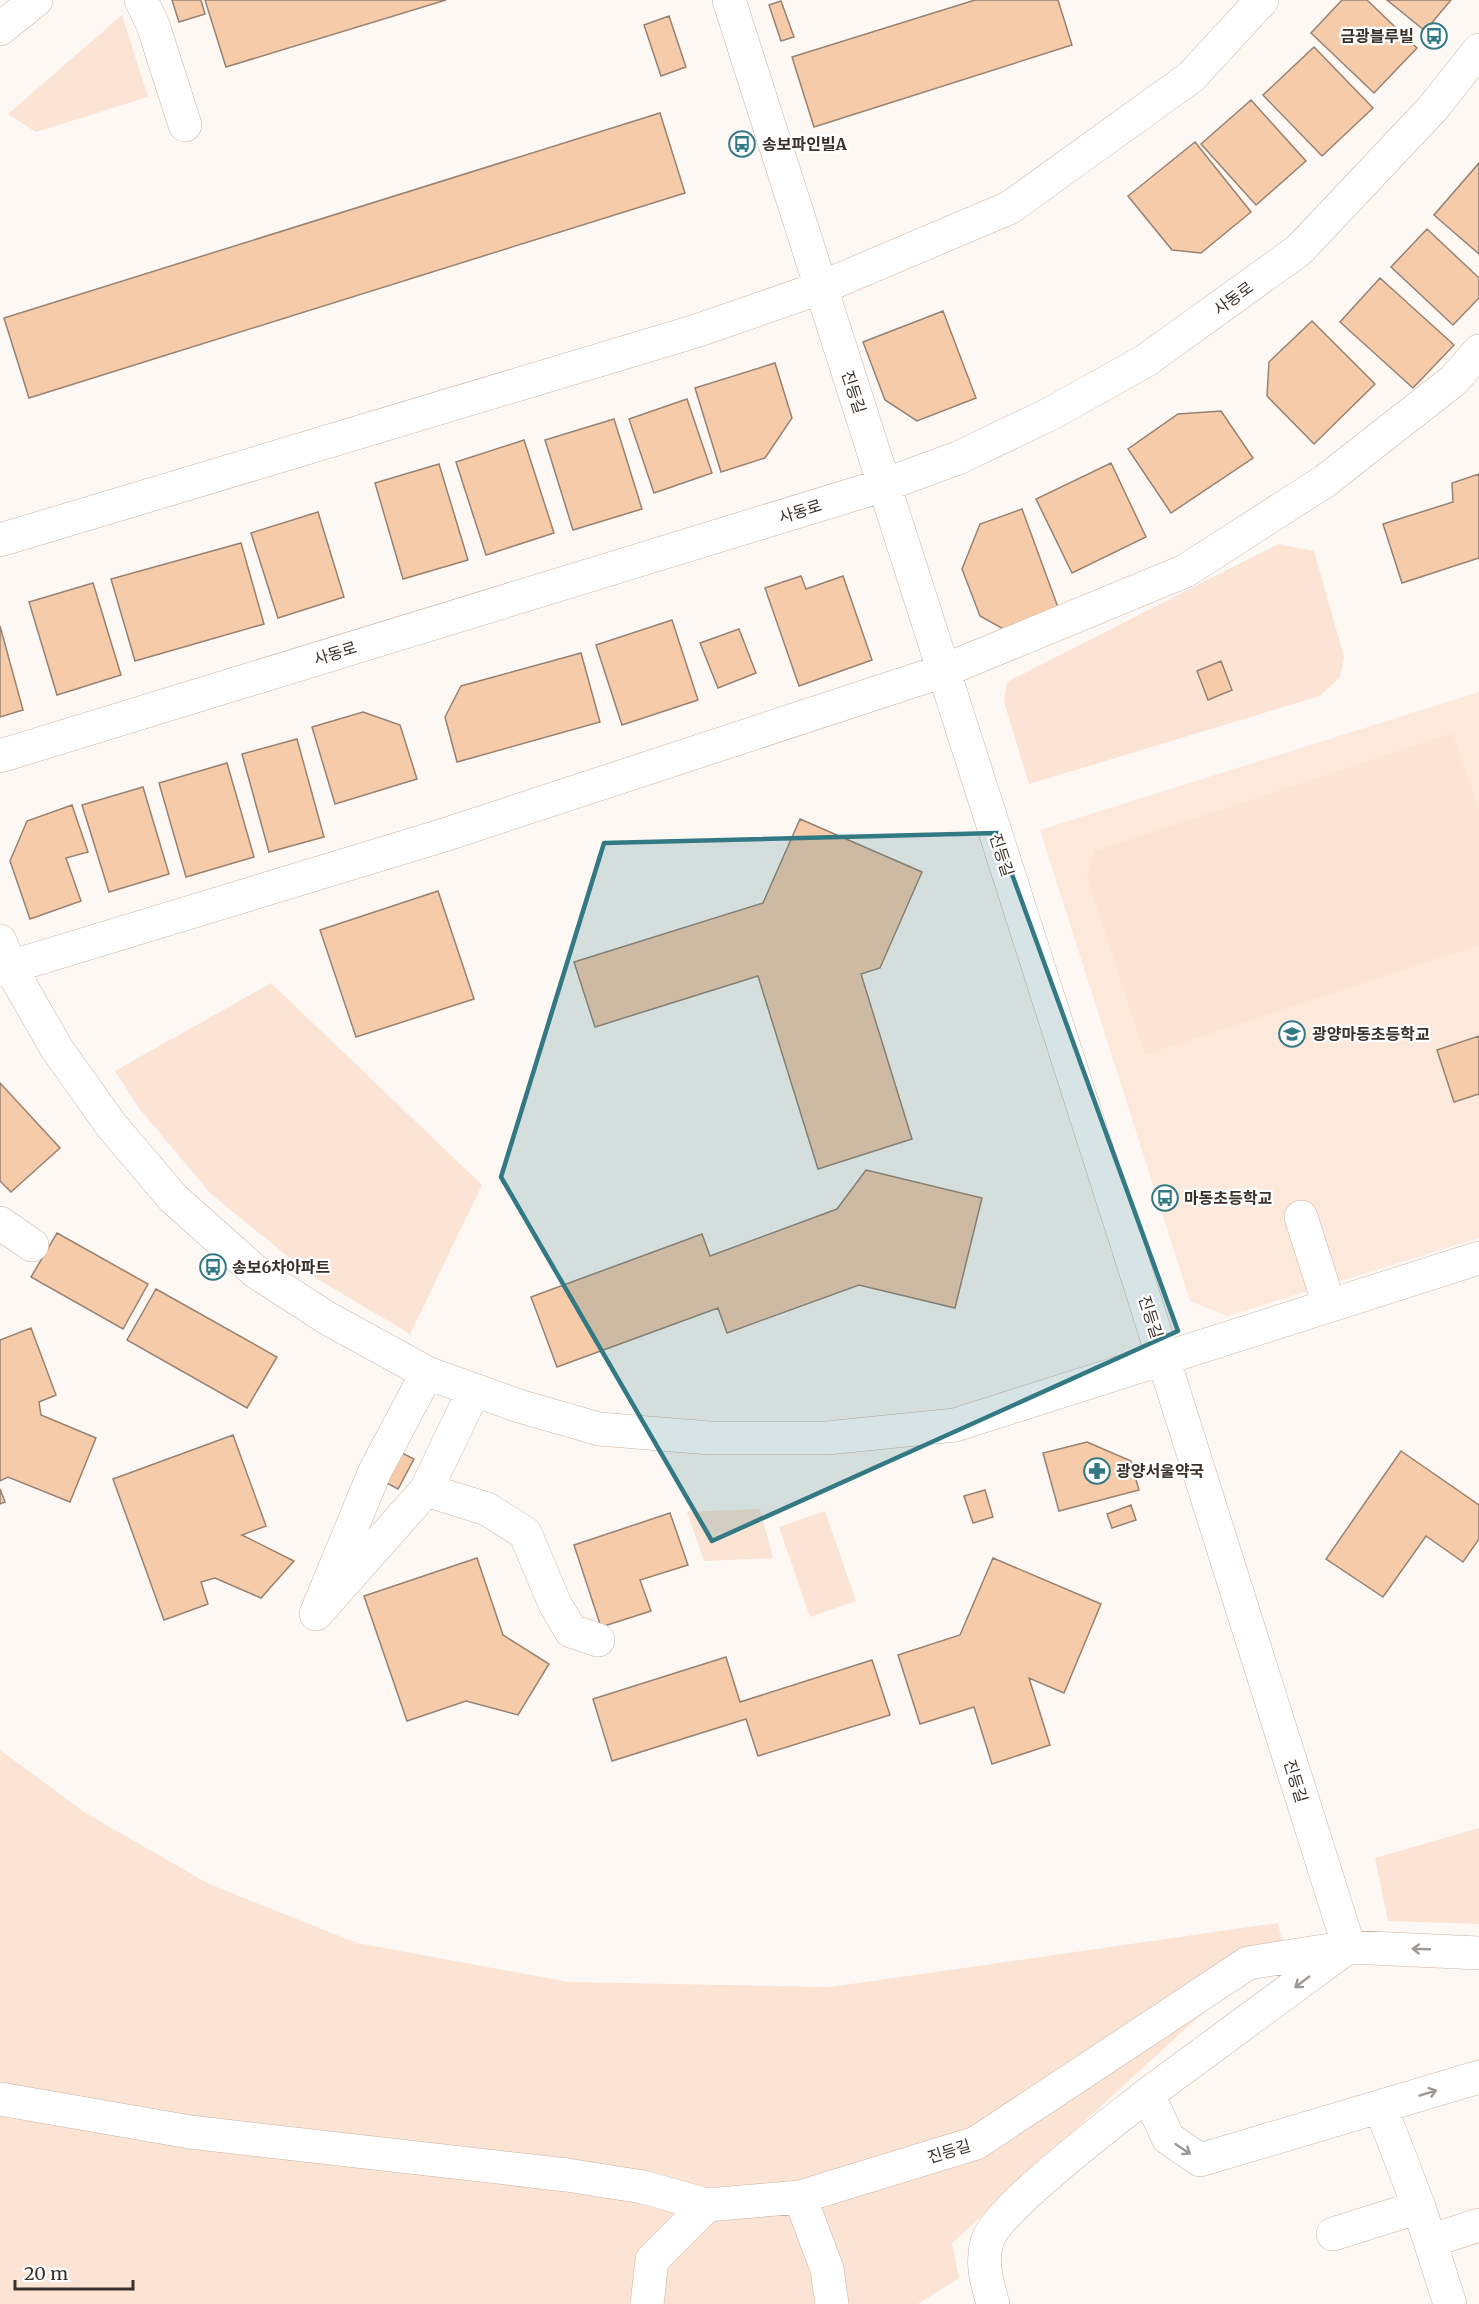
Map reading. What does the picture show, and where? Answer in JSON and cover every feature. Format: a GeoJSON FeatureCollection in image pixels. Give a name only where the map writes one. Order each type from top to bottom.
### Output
{"type":"FeatureCollection","features":[{"type":"Feature","properties":{"kind":"street"},"geometry":{"type":"LineString","coordinates":[[0,29],[36,0]]}},
{"type":"Feature","properties":{"kind":"street"},"geometry":{"type":"LineString","coordinates":[[141,0],[153,25],[185,125]]}},
{"type":"Feature","properties":{"kind":"street","name":"진등길"},"geometry":{"type":"LineString","coordinates":[[707,2205],[800,2198],[975,2143],[1248,1963],[1348,1947],[1164,1358],[729,0]]}},
{"type":"Feature","properties":{"kind":"street"},"geometry":{"type":"LineString","coordinates":[[0,540],[674,338],[820,288],[1009,208],[1191,78],[1262,0]]}},
{"type":"Feature","properties":{"kind":"street","name":"사동로"},"geometry":{"type":"LineString","coordinates":[[0,756],[884,485],[958,458],[1050,414],[1145,361],[1299,250],[1433,108],[1479,50]]}},
{"type":"Feature","properties":{"kind":"street"},"geometry":{"type":"LineString","coordinates":[[1479,351],[1454,380],[1324,481],[1185,571],[943,671],[444,835],[3,959],[57,1049],[111,1125],[173,1198],[256,1272],[327,1318],[427,1373],[519,1406],[599,1429],[710,1438],[827,1438],[955,1425],[1479,1258]]}},
{"type":"Feature","properties":{"kind":"street"},"geometry":{"type":"LineString","coordinates":[[1301,1217],[1329,1305]]}},
{"type":"Feature","properties":{"kind":"street"},"geometry":{"type":"LineString","coordinates":[[0,1223],[32,1245]]}},
{"type":"Feature","properties":{"kind":"street"},"geometry":{"type":"LineString","coordinates":[[427,1373],[375,1471],[316,1614],[426,1490],[474,1390]]}},
{"type":"Feature","properties":{"kind":"street"},"geometry":{"type":"LineString","coordinates":[[426,1490],[487,1509],[525,1533],[555,1604],[571,1631],[598,1640]]}},
{"type":"Feature","properties":{"kind":"street"},"geometry":{"type":"LineString","coordinates":[[993,2304],[983,2271],[987,2239],[1016,2202],[1148,2094],[1348,1947],[1479,1953]]}},
{"type":"Feature","properties":{"kind":"street"},"geometry":{"type":"LineString","coordinates":[[1148,2094],[1168,2138],[1200,2160],[1382,2108],[1479,2077]]}},
{"type":"Feature","properties":{"kind":"street"},"geometry":{"type":"LineString","coordinates":[[0,2099],[190,2132],[466,2161],[567,2175],[643,2187],[707,2205],[652,2260],[647,2304]]}},
{"type":"Feature","properties":{"kind":"street"},"geometry":{"type":"LineString","coordinates":[[1382,2108],[1419,2207],[1450,2304]]}},
{"type":"Feature","properties":{"kind":"street"},"geometry":{"type":"LineString","coordinates":[[800,2198],[826,2269],[832,2304]]}},
{"type":"Feature","properties":{"kind":"street"},"geometry":{"type":"LineString","coordinates":[[1333,2234],[1419,2207]]}},
{"type":"Feature","properties":{"kind":"street"},"geometry":{"type":"LineString","coordinates":[[1430,2241],[1479,2225]]}},
{"type":"Feature","properties":{"kind":"highlighted area"},"geometry":{"type":"Polygon","coordinates":[[[997,833],[1178,1331],[712,1541],[501,1177],[604,843],[997,833]]]}},
{"type":"Feature","properties":{"kind":"shaded area"},"geometry":{"type":"Polygon","coordinates":[[[122,15],[148,97],[36,132],[8,114],[122,15]]]}},
{"type":"Feature","properties":{"kind":"shaded area"},"geometry":{"type":"Polygon","coordinates":[[[1278,544],[1314,551],[1344,657],[1340,677],[1320,696],[1029,784],[1004,702],[1007,682],[1278,544]]]}},
{"type":"Feature","properties":{"kind":"shaded area","name":"광양마동초등학교"},"geometry":{"type":"Polygon","coordinates":[[[1479,692],[1479,1238],[1227,1316],[1190,1301],[1040,830],[1479,692]]]}},
{"type":"Feature","properties":{"kind":"shaded area"},"geometry":{"type":"Polygon","coordinates":[[[1453,733],[1479,811],[1479,945],[1145,1055],[1087,876],[1095,851],[1453,733]]]}},
{"type":"Feature","properties":{"kind":"shaded area"},"geometry":{"type":"Polygon","coordinates":[[[271,983],[482,1185],[410,1334],[309,1274],[210,1193],[139,1108],[115,1071],[271,983]]]}},
{"type":"Feature","properties":{"kind":"shaded area"},"geometry":{"type":"Polygon","coordinates":[[[760,1509],[773,1558],[704,1561],[687,1512],[760,1509]]]}},
{"type":"Feature","properties":{"kind":"shaded area"},"geometry":{"type":"Polygon","coordinates":[[[825,1511],[856,1601],[810,1617],[779,1527],[825,1511]]]}},
{"type":"Feature","properties":{"kind":"shaded area"},"geometry":{"type":"Polygon","coordinates":[[[0,1750],[87,1814],[209,1884],[357,1943],[569,1982],[830,1987],[1278,1923],[1282,1940],[952,2243],[959,2278],[918,2304],[0,2304],[0,1750]]]}},
{"type":"Feature","properties":{"kind":"shaded area"},"geometry":{"type":"Polygon","coordinates":[[[1479,1828],[1479,1924],[1388,1921],[1375,1858],[1479,1828]]]}},
{"type":"Feature","properties":{"kind":"building"},"geometry":{"type":"Polygon","coordinates":[[[172,0],[201,0],[205,14],[179,22],[172,0]]]}},
{"type":"Feature","properties":{"kind":"building"},"geometry":{"type":"Polygon","coordinates":[[[205,0],[446,0],[226,67],[205,0]]]}},
{"type":"Feature","properties":{"kind":"building"},"geometry":{"type":"Polygon","coordinates":[[[975,0],[1058,0],[1072,45],[814,127],[792,57],[975,0]]]}},
{"type":"Feature","properties":{"kind":"building"},"geometry":{"type":"Polygon","coordinates":[[[1342,0],[1367,0],[1417,48],[1374,93],[1311,33],[1342,0]]]}},
{"type":"Feature","properties":{"kind":"building"},"geometry":{"type":"Polygon","coordinates":[[[1387,0],[1451,0],[1425,31],[1387,0]]]}},
{"type":"Feature","properties":{"kind":"building"},"geometry":{"type":"Polygon","coordinates":[[[781,1],[794,37],[781,41],[769,5],[781,1]]]}},
{"type":"Feature","properties":{"kind":"building"},"geometry":{"type":"Polygon","coordinates":[[[669,16],[686,67],[661,76],[644,25],[669,16]]]}},
{"type":"Feature","properties":{"kind":"building"},"geometry":{"type":"Polygon","coordinates":[[[1314,47],[1373,108],[1322,156],[1263,95],[1314,47]]]}},
{"type":"Feature","properties":{"kind":"building"},"geometry":{"type":"Polygon","coordinates":[[[1251,100],[1306,161],[1256,205],[1201,144],[1251,100]]]}},
{"type":"Feature","properties":{"kind":"building"},"geometry":{"type":"Polygon","coordinates":[[[660,113],[685,193],[29,398],[4,318],[660,113]]]}},
{"type":"Feature","properties":{"kind":"building"},"geometry":{"type":"Polygon","coordinates":[[[1195,142],[1251,212],[1201,253],[1172,250],[1128,196],[1195,142]]]}},
{"type":"Feature","properties":{"kind":"building"},"geometry":{"type":"Polygon","coordinates":[[[1479,163],[1479,254],[1434,215],[1479,163]]]}},
{"type":"Feature","properties":{"kind":"building"},"geometry":{"type":"Polygon","coordinates":[[[1427,229],[1479,278],[1479,298],[1453,325],[1391,267],[1427,229]]]}},
{"type":"Feature","properties":{"kind":"building"},"geometry":{"type":"Polygon","coordinates":[[[1380,278],[1454,345],[1413,388],[1340,322],[1380,278]]]}},
{"type":"Feature","properties":{"kind":"building"},"geometry":{"type":"Polygon","coordinates":[[[943,311],[976,398],[917,421],[885,400],[863,342],[943,311]]]}},
{"type":"Feature","properties":{"kind":"building"},"geometry":{"type":"Polygon","coordinates":[[[1312,321],[1375,384],[1314,444],[1267,396],[1269,362],[1312,321]]]}},
{"type":"Feature","properties":{"kind":"building"},"geometry":{"type":"Polygon","coordinates":[[[775,363],[792,418],[765,458],[721,472],[695,388],[775,363]]]}},
{"type":"Feature","properties":{"kind":"building"},"geometry":{"type":"Polygon","coordinates":[[[687,399],[712,473],[654,493],[629,419],[687,399]]]}},
{"type":"Feature","properties":{"kind":"building"},"geometry":{"type":"Polygon","coordinates":[[[1221,411],[1253,458],[1171,513],[1128,449],[1178,414],[1221,411]]]}},
{"type":"Feature","properties":{"kind":"building"},"geometry":{"type":"Polygon","coordinates":[[[614,419],[642,509],[573,530],[545,440],[614,419]]]}},
{"type":"Feature","properties":{"kind":"building"},"geometry":{"type":"Polygon","coordinates":[[[524,440],[554,533],[486,555],[456,462],[524,440]]]}},
{"type":"Feature","properties":{"kind":"building"},"geometry":{"type":"Polygon","coordinates":[[[1111,463],[1146,537],[1072,573],[1036,499],[1111,463]]]}},
{"type":"Feature","properties":{"kind":"building"},"geometry":{"type":"Polygon","coordinates":[[[439,464],[468,560],[403,579],[375,483],[439,464]]]}},
{"type":"Feature","properties":{"kind":"building"},"geometry":{"type":"Polygon","coordinates":[[[1479,474],[1479,558],[1402,583],[1383,524],[1453,502],[1452,483],[1479,474]]]}},
{"type":"Feature","properties":{"kind":"building"},"geometry":{"type":"Polygon","coordinates":[[[1022,509],[1059,610],[1005,630],[980,616],[962,569],[980,524],[1022,509]]]}},
{"type":"Feature","properties":{"kind":"building"},"geometry":{"type":"Polygon","coordinates":[[[318,512],[344,597],[278,618],[251,533],[318,512]]]}},
{"type":"Feature","properties":{"kind":"building"},"geometry":{"type":"Polygon","coordinates":[[[241,543],[264,624],[135,661],[111,579],[241,543]]]}},
{"type":"Feature","properties":{"kind":"building"},"geometry":{"type":"Polygon","coordinates":[[[801,576],[806,589],[843,576],[872,660],[799,686],[765,588],[801,576]]]}},
{"type":"Feature","properties":{"kind":"building"},"geometry":{"type":"Polygon","coordinates":[[[93,583],[121,675],[57,695],[29,602],[93,583]]]}},
{"type":"Feature","properties":{"kind":"building"},"geometry":{"type":"Polygon","coordinates":[[[672,620],[698,700],[622,725],[596,645],[672,620]]]}},
{"type":"Feature","properties":{"kind":"building"},"geometry":{"type":"Polygon","coordinates":[[[0,626],[23,710],[0,717],[0,626]]]}},
{"type":"Feature","properties":{"kind":"building"},"geometry":{"type":"Polygon","coordinates":[[[739,629],[756,673],[718,688],[700,643],[739,629]]]}},
{"type":"Feature","properties":{"kind":"building"},"geometry":{"type":"Polygon","coordinates":[[[581,653],[600,722],[457,762],[445,717],[461,686],[581,653]]]}},
{"type":"Feature","properties":{"kind":"building"},"geometry":{"type":"Polygon","coordinates":[[[1221,661],[1232,690],[1208,700],[1197,671],[1221,661]]]}},
{"type":"Feature","properties":{"kind":"building"},"geometry":{"type":"Polygon","coordinates":[[[363,712],[400,725],[417,779],[335,804],[312,727],[363,712]]]}},
{"type":"Feature","properties":{"kind":"building"},"geometry":{"type":"Polygon","coordinates":[[[297,739],[324,837],[269,852],[242,754],[297,739]]]}},
{"type":"Feature","properties":{"kind":"building"},"geometry":{"type":"Polygon","coordinates":[[[227,763],[254,857],[186,877],[159,783],[227,763]]]}},
{"type":"Feature","properties":{"kind":"building"},"geometry":{"type":"Polygon","coordinates":[[[143,787],[169,874],[109,892],[82,805],[143,787]]]}},
{"type":"Feature","properties":{"kind":"building"},"geometry":{"type":"Polygon","coordinates":[[[72,805],[88,852],[66,858],[81,901],[30,919],[10,861],[27,821],[72,805]]]}},
{"type":"Feature","properties":{"kind":"building"},"geometry":{"type":"Polygon","coordinates":[[[800,819],[922,872],[880,968],[861,974],[912,1139],[818,1169],[758,976],[595,1027],[574,962],[763,903],[800,819]]]}},
{"type":"Feature","properties":{"kind":"building"},"geometry":{"type":"Polygon","coordinates":[[[438,891],[474,999],[356,1037],[320,930],[438,891]]]}},
{"type":"Feature","properties":{"kind":"building"},"geometry":{"type":"Polygon","coordinates":[[[1479,1036],[1479,1094],[1454,1102],[1437,1050],[1479,1036]]]}},
{"type":"Feature","properties":{"kind":"building"},"geometry":{"type":"Polygon","coordinates":[[[0,1083],[60,1148],[11,1192],[0,1181],[0,1083]]]}},
{"type":"Feature","properties":{"kind":"building"},"geometry":{"type":"Polygon","coordinates":[[[866,1170],[982,1198],[955,1308],[859,1285],[727,1333],[718,1308],[557,1367],[531,1297],[702,1234],[710,1256],[837,1209],[866,1170]]]}},
{"type":"Feature","properties":{"kind":"building"},"geometry":{"type":"Polygon","coordinates":[[[57,1233],[148,1284],[123,1329],[31,1277],[57,1233]]]}},
{"type":"Feature","properties":{"kind":"building"},"geometry":{"type":"Polygon","coordinates":[[[156,1289],[277,1357],[247,1408],[127,1340],[156,1289]]]}},
{"type":"Feature","properties":{"kind":"building"},"geometry":{"type":"Polygon","coordinates":[[[31,1328],[56,1395],[39,1402],[41,1415],[96,1438],[70,1502],[8,1477],[0,1481],[0,1340],[31,1328]]]}},
{"type":"Feature","properties":{"kind":"building"},"geometry":{"type":"Polygon","coordinates":[[[233,1435],[266,1526],[242,1535],[294,1561],[261,1598],[215,1578],[201,1582],[208,1604],[164,1620],[113,1479],[233,1435]]]}},
{"type":"Feature","properties":{"kind":"building"},"geometry":{"type":"Polygon","coordinates":[[[1087,1442],[1131,1461],[1139,1490],[1059,1511],[1043,1453],[1087,1442]]]}},
{"type":"Feature","properties":{"kind":"building"},"geometry":{"type":"Polygon","coordinates":[[[396,1450],[414,1459],[398,1489],[381,1480],[396,1450]]]}},
{"type":"Feature","properties":{"kind":"building"},"geometry":{"type":"Polygon","coordinates":[[[1401,1451],[1479,1505],[1479,1539],[1463,1562],[1426,1536],[1383,1597],[1326,1559],[1401,1451]]]}},
{"type":"Feature","properties":{"kind":"building"},"geometry":{"type":"Polygon","coordinates":[[[0,1489],[5,1502],[0,1504],[0,1489]]]}},
{"type":"Feature","properties":{"kind":"building"},"geometry":{"type":"Polygon","coordinates":[[[985,1490],[993,1517],[973,1523],[964,1496],[985,1490]]]}},
{"type":"Feature","properties":{"kind":"building"},"geometry":{"type":"Polygon","coordinates":[[[1131,1505],[1136,1520],[1112,1528],[1107,1514],[1131,1505]]]}},
{"type":"Feature","properties":{"kind":"building"},"geometry":{"type":"Polygon","coordinates":[[[670,1513],[688,1565],[640,1580],[651,1611],[601,1627],[574,1545],[670,1513]]]}},
{"type":"Feature","properties":{"kind":"building"},"geometry":{"type":"Polygon","coordinates":[[[477,1558],[503,1635],[549,1664],[518,1715],[466,1701],[407,1721],[364,1596],[477,1558]]]}},
{"type":"Feature","properties":{"kind":"building"},"geometry":{"type":"Polygon","coordinates":[[[993,1558],[1101,1604],[1064,1693],[1029,1678],[1050,1745],[992,1764],[974,1707],[920,1724],[898,1655],[960,1635],[993,1558]]]}},
{"type":"Feature","properties":{"kind":"building"},"geometry":{"type":"Polygon","coordinates":[[[726,1657],[740,1702],[872,1660],[890,1715],[758,1756],[746,1719],[612,1761],[593,1699],[726,1657]]]}},
{"type":"Feature","properties":{"kind":"place","name":"금광블루빌"},"geometry":{"type":"Point","coordinates":[1434,36]}},
{"type":"Feature","properties":{"kind":"place","name":"송보파인빌A"},"geometry":{"type":"Point","coordinates":[742,144]}},
{"type":"Feature","properties":{"kind":"place","name":"광양마동초등학교"},"geometry":{"type":"Point","coordinates":[1292,1034]}},
{"type":"Feature","properties":{"kind":"place","name":"마동초등학교"},"geometry":{"type":"Point","coordinates":[1165,1198]}},
{"type":"Feature","properties":{"kind":"place","name":"송보6차아파트"},"geometry":{"type":"Point","coordinates":[213,1267]}},
{"type":"Feature","properties":{"kind":"place","name":"광양서울약국"},"geometry":{"type":"Point","coordinates":[1097,1471]}}]}
